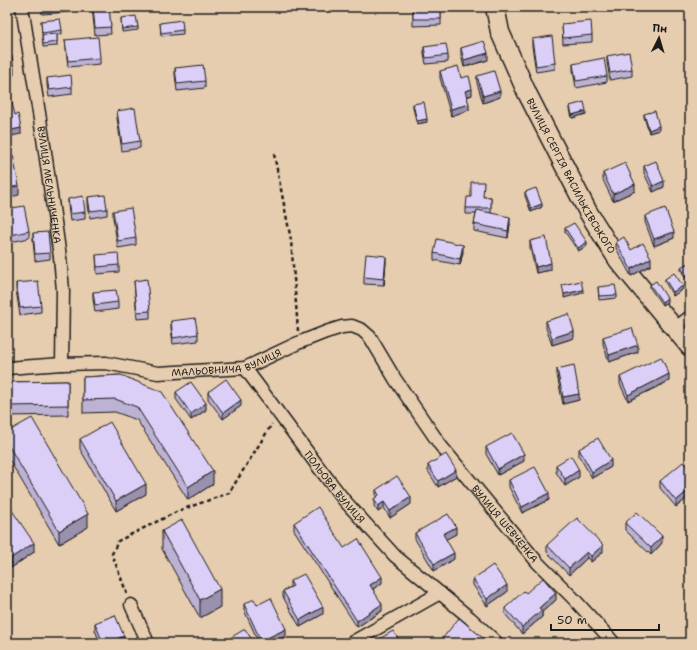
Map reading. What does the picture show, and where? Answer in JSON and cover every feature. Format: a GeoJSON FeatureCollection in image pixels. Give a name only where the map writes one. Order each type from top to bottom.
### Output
{"type":"FeatureCollection","features":[{"type":"Feature","properties":{"kind":"street","name":"ВУЛИЦЯ МЕЛЬНИЧЕНКА"},"geometry":{"type":"LineString","coordinates":[[22,7],[60,257],[63,290],[62,364]]}},
{"type":"Feature","properties":{"kind":"street","name":"ВУЛИЦЯ СЕРГІЯ ВАСИЛЬКІВСЬКОГО"},"geometry":{"type":"LineString","coordinates":[[495,7],[500,32],[527,93],[588,212],[618,260],[674,329]]}},
{"type":"Feature","properties":{"kind":"street"},"geometry":{"type":"LineString","coordinates":[[690,317],[674,329],[690,347]]}},
{"type":"Feature","properties":{"kind":"street","name":"МАЛЬОВНИЧА ВУЛИЦЯ"},"geometry":{"type":"LineString","coordinates":[[7,368],[62,364],[106,363],[158,373],[245,368],[298,343],[326,332],[342,327],[352,326],[362,330],[370,337],[394,379],[406,395]]}},
{"type":"Feature","properties":{"kind":"street","name":"ПОЛЬОВА ВУЛИЦЯ"},"geometry":{"type":"LineString","coordinates":[[245,368],[344,500],[395,556],[470,618],[497,643]]}},
{"type":"Feature","properties":{"kind":"street","name":"ВУЛИЦЯ ШЕВЧЕНКА"},"geometry":{"type":"LineString","coordinates":[[406,395],[441,446],[538,563],[574,599],[614,643]]}},
{"type":"Feature","properties":{"kind":"street"},"geometry":{"type":"LineString","coordinates":[[351,643],[440,593]]}},
{"type":"Feature","properties":{"kind":"street"},"geometry":{"type":"LineString","coordinates":[[131,605],[148,643]]}},
{"type":"Feature","properties":{"kind":"path"},"geometry":{"type":"LineString","coordinates":[[274,154],[291,240],[298,343]]}},
{"type":"Feature","properties":{"kind":"path"},"geometry":{"type":"LineString","coordinates":[[131,605],[112,554],[118,541],[178,511],[229,493],[278,413]]}},
{"type":"Feature","properties":{"kind":"building"},"geometry":{"type":"Polygon","coordinates":[[[93,7],[109,7],[111,27],[95,28],[93,7]]]}},
{"type":"Feature","properties":{"kind":"building"},"geometry":{"type":"Polygon","coordinates":[[[413,7],[441,7],[441,19],[413,19],[413,7]]]}},
{"type":"Feature","properties":{"kind":"building"},"geometry":{"type":"Polygon","coordinates":[[[136,16],[138,27],[122,29],[121,18],[136,16]]]}},
{"type":"Feature","properties":{"kind":"building"},"geometry":{"type":"Polygon","coordinates":[[[60,19],[62,30],[42,33],[41,21],[60,19]]]}},
{"type":"Feature","properties":{"kind":"building"},"geometry":{"type":"Polygon","coordinates":[[[182,20],[183,30],[161,33],[160,23],[182,20]]]}},
{"type":"Feature","properties":{"kind":"building"},"geometry":{"type":"Polygon","coordinates":[[[591,21],[592,35],[563,38],[562,24],[591,21]]]}},
{"type":"Feature","properties":{"kind":"building"},"geometry":{"type":"Polygon","coordinates":[[[57,34],[57,42],[43,44],[42,35],[57,34]]]}},
{"type":"Feature","properties":{"kind":"building"},"geometry":{"type":"Polygon","coordinates":[[[552,36],[555,63],[536,66],[532,39],[552,36]]]}},
{"type":"Feature","properties":{"kind":"building"},"geometry":{"type":"Polygon","coordinates":[[[98,37],[100,58],[68,61],[65,40],[98,37]]]}},
{"type":"Feature","properties":{"kind":"building"},"geometry":{"type":"Polygon","coordinates":[[[484,41],[488,53],[464,60],[461,48],[484,41]]]}},
{"type":"Feature","properties":{"kind":"building"},"geometry":{"type":"Polygon","coordinates":[[[446,44],[448,55],[426,58],[424,47],[446,44]]]}},
{"type":"Feature","properties":{"kind":"building"},"geometry":{"type":"Polygon","coordinates":[[[629,52],[632,69],[610,73],[607,56],[629,52]]]}},
{"type":"Feature","properties":{"kind":"building"},"geometry":{"type":"Polygon","coordinates":[[[12,56],[14,69],[9,70],[10,76],[7,77],[7,57],[12,56]]]}},
{"type":"Feature","properties":{"kind":"building"},"geometry":{"type":"Polygon","coordinates":[[[604,58],[607,76],[576,81],[573,64],[604,58]]]}},
{"type":"Feature","properties":{"kind":"building"},"geometry":{"type":"Polygon","coordinates":[[[203,65],[205,81],[177,84],[175,68],[203,65]]]}},
{"type":"Feature","properties":{"kind":"building"},"geometry":{"type":"Polygon","coordinates":[[[458,66],[461,78],[469,76],[472,89],[465,91],[469,104],[451,109],[440,71],[458,66]]]}},
{"type":"Feature","properties":{"kind":"building"},"geometry":{"type":"Polygon","coordinates":[[[494,71],[500,91],[483,96],[477,76],[494,71]]]}},
{"type":"Feature","properties":{"kind":"building"},"geometry":{"type":"Polygon","coordinates":[[[71,75],[72,87],[49,90],[47,78],[71,75]]]}},
{"type":"Feature","properties":{"kind":"building"},"geometry":{"type":"Polygon","coordinates":[[[424,102],[427,119],[417,121],[413,104],[424,102]]]}},
{"type":"Feature","properties":{"kind":"building"},"geometry":{"type":"Polygon","coordinates":[[[584,102],[586,111],[572,115],[570,106],[584,102]]]}},
{"type":"Feature","properties":{"kind":"building"},"geometry":{"type":"Polygon","coordinates":[[[12,103],[15,115],[18,114],[21,128],[7,131],[7,104],[12,103]]]}},
{"type":"Feature","properties":{"kind":"building"},"geometry":{"type":"Polygon","coordinates":[[[135,108],[140,141],[122,144],[117,111],[135,108]]]}},
{"type":"Feature","properties":{"kind":"building"},"geometry":{"type":"Polygon","coordinates":[[[655,111],[659,126],[649,130],[644,114],[655,111]]]}},
{"type":"Feature","properties":{"kind":"building"},"geometry":{"type":"Polygon","coordinates":[[[13,155],[19,186],[7,188],[7,157],[13,155]]]}},
{"type":"Feature","properties":{"kind":"building"},"geometry":{"type":"Polygon","coordinates":[[[656,161],[664,181],[653,186],[644,166],[656,161]]]}},
{"type":"Feature","properties":{"kind":"building"},"geometry":{"type":"Polygon","coordinates":[[[625,163],[635,184],[613,194],[603,173],[625,163]]]}},
{"type":"Feature","properties":{"kind":"building"},"geometry":{"type":"Polygon","coordinates":[[[471,182],[484,182],[483,197],[491,197],[491,208],[466,208],[467,197],[471,197],[471,182]]]}},
{"type":"Feature","properties":{"kind":"building"},"geometry":{"type":"Polygon","coordinates":[[[536,188],[542,204],[531,208],[525,192],[536,188]]]}},
{"type":"Feature","properties":{"kind":"building"},"geometry":{"type":"Polygon","coordinates":[[[105,195],[107,209],[90,211],[88,197],[105,195]]]}},
{"type":"Feature","properties":{"kind":"building"},"geometry":{"type":"Polygon","coordinates":[[[83,196],[85,212],[70,214],[68,199],[83,196]]]}},
{"type":"Feature","properties":{"kind":"building"},"geometry":{"type":"Polygon","coordinates":[[[24,206],[29,231],[11,235],[7,217],[7,209],[24,206]]]}},
{"type":"Feature","properties":{"kind":"building"},"geometry":{"type":"Polygon","coordinates":[[[131,208],[136,238],[118,241],[113,211],[131,208]]]}},
{"type":"Feature","properties":{"kind":"building"},"geometry":{"type":"Polygon","coordinates":[[[665,208],[674,232],[654,239],[645,216],[665,208]]]}},
{"type":"Feature","properties":{"kind":"building"},"geometry":{"type":"Polygon","coordinates":[[[477,210],[510,217],[508,231],[474,224],[477,210]]]}},
{"type":"Feature","properties":{"kind":"building"},"geometry":{"type":"Polygon","coordinates":[[[574,223],[587,242],[578,248],[565,228],[574,223]]]}},
{"type":"Feature","properties":{"kind":"building"},"geometry":{"type":"Polygon","coordinates":[[[48,232],[50,253],[35,254],[33,233],[48,232]]]}},
{"type":"Feature","properties":{"kind":"building"},"geometry":{"type":"Polygon","coordinates":[[[546,237],[551,263],[536,267],[530,241],[546,237]]]}},
{"type":"Feature","properties":{"kind":"building"},"geometry":{"type":"Polygon","coordinates":[[[624,237],[631,250],[643,243],[651,258],[631,269],[616,242],[624,237]]]}},
{"type":"Feature","properties":{"kind":"building"},"geometry":{"type":"Polygon","coordinates":[[[437,239],[463,245],[460,259],[434,253],[437,239]]]}},
{"type":"Feature","properties":{"kind":"building"},"geometry":{"type":"Polygon","coordinates":[[[118,253],[119,265],[97,267],[96,255],[118,253]]]}},
{"type":"Feature","properties":{"kind":"building"},"geometry":{"type":"Polygon","coordinates":[[[366,254],[386,256],[384,279],[364,277],[366,254]]]}},
{"type":"Feature","properties":{"kind":"building"},"geometry":{"type":"Polygon","coordinates":[[[688,263],[690,267],[690,283],[681,267],[688,263]]]}},
{"type":"Feature","properties":{"kind":"building"},"geometry":{"type":"Polygon","coordinates":[[[674,273],[683,286],[673,292],[665,279],[674,273]]]}},
{"type":"Feature","properties":{"kind":"building"},"geometry":{"type":"Polygon","coordinates":[[[147,279],[150,311],[137,312],[134,281],[147,279]]]}},
{"type":"Feature","properties":{"kind":"building"},"geometry":{"type":"Polygon","coordinates":[[[38,281],[41,306],[20,308],[16,283],[38,281]]]}},
{"type":"Feature","properties":{"kind":"building"},"geometry":{"type":"Polygon","coordinates":[[[581,281],[583,290],[564,294],[562,285],[581,281]]]}},
{"type":"Feature","properties":{"kind":"building"},"geometry":{"type":"Polygon","coordinates":[[[656,281],[667,298],[662,302],[650,285],[656,281]]]}},
{"type":"Feature","properties":{"kind":"building"},"geometry":{"type":"Polygon","coordinates":[[[615,285],[617,295],[599,296],[598,287],[615,285]]]}},
{"type":"Feature","properties":{"kind":"building"},"geometry":{"type":"Polygon","coordinates":[[[116,290],[118,302],[95,305],[93,292],[116,290]]]}},
{"type":"Feature","properties":{"kind":"building"},"geometry":{"type":"Polygon","coordinates":[[[569,314],[574,331],[552,338],[546,321],[569,314]]]}},
{"type":"Feature","properties":{"kind":"building"},"geometry":{"type":"Polygon","coordinates":[[[195,318],[198,334],[173,338],[171,321],[195,318]]]}},
{"type":"Feature","properties":{"kind":"building"},"geometry":{"type":"Polygon","coordinates":[[[690,322],[690,331],[686,324],[690,322]]]}},
{"type":"Feature","properties":{"kind":"building"},"geometry":{"type":"Polygon","coordinates":[[[632,328],[638,345],[609,355],[603,337],[632,328]]]}},
{"type":"Feature","properties":{"kind":"building"},"geometry":{"type":"Polygon","coordinates":[[[661,357],[669,374],[628,395],[620,377],[661,357]]]}},
{"type":"Feature","properties":{"kind":"building"},"geometry":{"type":"Polygon","coordinates":[[[574,365],[579,394],[563,397],[557,369],[574,365]]]}},
{"type":"Feature","properties":{"kind":"building"},"geometry":{"type":"Polygon","coordinates":[[[121,375],[162,392],[213,471],[188,487],[137,407],[115,399],[83,400],[83,377],[121,375]]]}},
{"type":"Feature","properties":{"kind":"building"},"geometry":{"type":"Polygon","coordinates":[[[226,379],[241,400],[223,413],[208,392],[226,379]]]}},
{"type":"Feature","properties":{"kind":"building"},"geometry":{"type":"Polygon","coordinates":[[[68,381],[68,405],[7,406],[7,382],[68,381]]]}},
{"type":"Feature","properties":{"kind":"building"},"geometry":{"type":"Polygon","coordinates":[[[191,382],[206,403],[191,414],[176,392],[191,382]]]}},
{"type":"Feature","properties":{"kind":"building"},"geometry":{"type":"Polygon","coordinates":[[[32,418],[88,514],[59,531],[7,443],[7,432],[32,418]]]}},
{"type":"Feature","properties":{"kind":"building"},"geometry":{"type":"Polygon","coordinates":[[[110,422],[146,484],[116,501],[80,439],[110,422]]]}},
{"type":"Feature","properties":{"kind":"building"},"geometry":{"type":"Polygon","coordinates":[[[512,433],[524,454],[498,469],[486,447],[512,433]]]}},
{"type":"Feature","properties":{"kind":"building"},"geometry":{"type":"Polygon","coordinates":[[[598,438],[611,460],[592,472],[579,449],[598,438]]]}},
{"type":"Feature","properties":{"kind":"building"},"geometry":{"type":"Polygon","coordinates":[[[446,454],[456,470],[438,481],[428,465],[446,454]]]}},
{"type":"Feature","properties":{"kind":"building"},"geometry":{"type":"Polygon","coordinates":[[[571,456],[579,470],[565,479],[556,465],[571,456]]]}},
{"type":"Feature","properties":{"kind":"building"},"geometry":{"type":"Polygon","coordinates":[[[683,462],[690,470],[690,489],[676,501],[660,481],[683,462]]]}},
{"type":"Feature","properties":{"kind":"building"},"geometry":{"type":"Polygon","coordinates":[[[535,467],[549,493],[522,507],[509,480],[535,467]]]}},
{"type":"Feature","properties":{"kind":"building"},"geometry":{"type":"Polygon","coordinates":[[[397,476],[411,497],[390,511],[384,502],[378,506],[374,499],[379,495],[376,490],[397,476]]]}},
{"type":"Feature","properties":{"kind":"building"},"geometry":{"type":"Polygon","coordinates":[[[7,503],[34,543],[11,558],[7,552],[7,503]]]}},
{"type":"Feature","properties":{"kind":"building"},"geometry":{"type":"Polygon","coordinates":[[[318,507],[344,548],[358,539],[382,577],[370,585],[382,604],[357,621],[294,523],[318,507]]]}},
{"type":"Feature","properties":{"kind":"building"},"geometry":{"type":"Polygon","coordinates":[[[637,512],[662,536],[651,548],[625,523],[637,512]]]}},
{"type":"Feature","properties":{"kind":"building"},"geometry":{"type":"Polygon","coordinates":[[[448,514],[456,527],[443,534],[454,553],[434,564],[415,533],[448,514]]]}},
{"type":"Feature","properties":{"kind":"building"},"geometry":{"type":"Polygon","coordinates":[[[577,518],[603,545],[591,556],[587,552],[569,568],[547,545],[577,518]]]}},
{"type":"Feature","properties":{"kind":"building"},"geometry":{"type":"Polygon","coordinates":[[[182,520],[220,589],[200,600],[162,531],[182,520]]]}},
{"type":"Feature","properties":{"kind":"building"},"geometry":{"type":"Polygon","coordinates":[[[493,565],[507,585],[487,599],[473,579],[493,565]]]}},
{"type":"Feature","properties":{"kind":"building"},"geometry":{"type":"Polygon","coordinates":[[[304,574],[323,607],[300,620],[283,591],[293,586],[290,581],[304,574]]]}},
{"type":"Feature","properties":{"kind":"building"},"geometry":{"type":"Polygon","coordinates":[[[543,578],[556,593],[539,608],[542,610],[522,627],[505,608],[524,591],[526,593],[543,578]]]}},
{"type":"Feature","properties":{"kind":"building"},"geometry":{"type":"Polygon","coordinates":[[[271,598],[286,629],[261,641],[244,604],[254,599],[257,605],[271,598]]]}},
{"type":"Feature","properties":{"kind":"building"},"geometry":{"type":"Polygon","coordinates":[[[115,615],[124,636],[103,643],[95,623],[115,615]]]}},
{"type":"Feature","properties":{"kind":"building"},"geometry":{"type":"Polygon","coordinates":[[[459,618],[489,643],[447,643],[442,639],[459,618]]]}},
{"type":"Feature","properties":{"kind":"building"},"geometry":{"type":"Polygon","coordinates":[[[245,629],[254,643],[227,643],[225,641],[245,629]]]}},
{"type":"Feature","properties":{"kind":"building"},"geometry":{"type":"Polygon","coordinates":[[[393,631],[400,642],[384,643],[381,638],[393,631]]]}}]}
